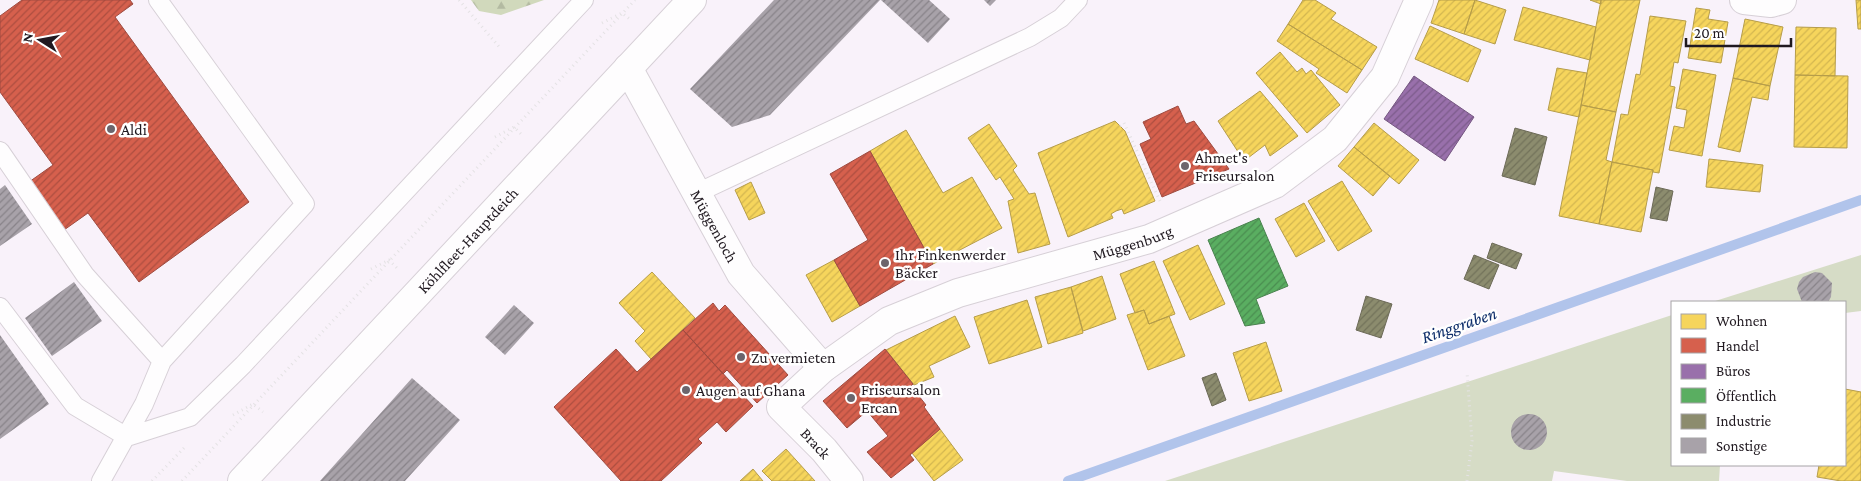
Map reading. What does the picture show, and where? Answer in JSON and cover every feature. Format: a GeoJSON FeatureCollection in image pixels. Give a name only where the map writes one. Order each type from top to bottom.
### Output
{"type":"FeatureCollection","features":[{"type":"Feature","properties":{"kind":"street","name":"Köhlfleet-Hauptdeich"},"geometry":{"type":"LineString","coordinates":[[242,481],[692,0]]}},
{"type":"Feature","properties":{"kind":"street","name":"Müggenburg"},"geometry":{"type":"LineString","coordinates":[[781,407],[823,368],[889,321],[958,293],[1149,238],[1275,184],[1335,139],[1385,77],[1419,0]]}},
{"type":"Feature","properties":{"kind":"street"},"geometry":{"type":"LineString","coordinates":[[1744,0],[1771,3],[1782,0]]}},
{"type":"Feature","properties":{"kind":"street","name":"Müggenloch"},"geometry":{"type":"LineString","coordinates":[[628,68],[741,274],[823,368]]}},
{"type":"Feature","properties":{"kind":"street","name":"Brack"},"geometry":{"type":"LineString","coordinates":[[781,407],[824,450],[849,481]]}},
{"type":"Feature","properties":{"kind":"lane"},"geometry":{"type":"LineString","coordinates":[[102,481],[127,437],[162,361],[305,204],[158,0]]}},
{"type":"Feature","properties":{"kind":"lane"},"geometry":{"type":"LineString","coordinates":[[0,307],[75,406],[127,437],[190,417],[243,364],[584,0]]}},
{"type":"Feature","properties":{"kind":"lane"},"geometry":{"type":"LineString","coordinates":[[696,193],[1030,37],[1061,18],[1078,0]]}},
{"type":"Feature","properties":{"kind":"lane"},"geometry":{"type":"LineString","coordinates":[[0,152],[85,275],[162,361]]}},
{"type":"Feature","properties":{"kind":"path"},"geometry":{"type":"LineString","coordinates":[[459,0],[519,70]]}},
{"type":"Feature","properties":{"kind":"path"},"geometry":{"type":"LineString","coordinates":[[182,481],[634,0]]}},
{"type":"Feature","properties":{"kind":"path"},"geometry":{"type":"LineString","coordinates":[[622,13],[631,20]]}},
{"type":"Feature","properties":{"kind":"path"},"geometry":{"type":"LineString","coordinates":[[1120,126],[1124,123],[1159,199]]}},
{"type":"Feature","properties":{"kind":"path"},"geometry":{"type":"LineString","coordinates":[[1467,372],[1472,441],[1467,481]]}},
{"type":"Feature","properties":{"kind":"green space"},"geometry":{"type":"Polygon","coordinates":[[[471,0],[544,0],[501,15],[479,11],[471,0]]]}},
{"type":"Feature","properties":{"kind":"green space"},"geometry":{"type":"Polygon","coordinates":[[[1861,255],[1861,311],[1846,313],[1846,301],[1715,301],[1861,255]]]}},
{"type":"Feature","properties":{"kind":"green space"},"geometry":{"type":"Polygon","coordinates":[[[1671,315],[1671,466],[1720,466],[1719,481],[1627,481],[1554,471],[1552,481],[1165,481],[1671,315]]]}},
{"type":"Feature","properties":{"kind":"building: Wohnen"},"geometry":{"type":"Polygon","coordinates":[[[1303,0],[1315,0],[1336,13],[1331,19],[1377,47],[1362,70],[1288,24],[1303,0]]]}},
{"type":"Feature","properties":{"kind":"building: Wohnen"},"geometry":{"type":"Polygon","coordinates":[[[1439,0],[1475,0],[1464,34],[1431,23],[1439,0]]]}},
{"type":"Feature","properties":{"kind":"building: Wohnen"},"geometry":{"type":"Polygon","coordinates":[[[1475,0],[1506,10],[1495,44],[1464,34],[1475,0]]]}},
{"type":"Feature","properties":{"kind":"building: Wohnen"},"geometry":{"type":"Polygon","coordinates":[[[1590,0],[1601,0],[1601,4],[1590,0]]]}},
{"type":"Feature","properties":{"kind":"building: Wohnen"},"geometry":{"type":"Polygon","coordinates":[[[1601,0],[1640,0],[1616,112],[1581,105],[1601,0]]]}},
{"type":"Feature","properties":{"kind":"building: Wohnen"},"geometry":{"type":"Polygon","coordinates":[[[1856,0],[1861,0],[1861,29],[1858,29],[1856,0]]]}},
{"type":"Feature","properties":{"kind":"building: Wohnen"},"geometry":{"type":"Polygon","coordinates":[[[1523,7],[1596,27],[1590,60],[1514,40],[1523,7]]]}},
{"type":"Feature","properties":{"kind":"building: Wohnen"},"geometry":{"type":"Polygon","coordinates":[[[1696,8],[1710,10],[1708,19],[1728,22],[1721,63],[1688,58],[1696,8]]]}},
{"type":"Feature","properties":{"kind":"building: Wohnen"},"geometry":{"type":"Polygon","coordinates":[[[1650,16],[1686,21],[1678,63],[1674,62],[1670,86],[1675,87],[1659,173],[1653,172],[1653,170],[1612,162],[1621,114],[1628,115],[1636,74],[1640,75],[1650,16]]]}},
{"type":"Feature","properties":{"kind":"building: Wohnen"},"geometry":{"type":"Polygon","coordinates":[[[1745,19],[1783,27],[1770,86],[1733,78],[1745,19]]]}},
{"type":"Feature","properties":{"kind":"building: Wohnen"},"geometry":{"type":"Polygon","coordinates":[[[1288,24],[1362,70],[1347,93],[1316,73],[1319,69],[1277,41],[1288,24]]]}},
{"type":"Feature","properties":{"kind":"building: Wohnen"},"geometry":{"type":"Polygon","coordinates":[[[1430,26],[1481,50],[1468,82],[1415,59],[1430,26]]]}},
{"type":"Feature","properties":{"kind":"building: Wohnen"},"geometry":{"type":"Polygon","coordinates":[[[1796,27],[1836,28],[1835,76],[1795,75],[1796,27]]]}},
{"type":"Feature","properties":{"kind":"building: Wohnen"},"geometry":{"type":"Polygon","coordinates":[[[1280,52],[1297,72],[1302,68],[1306,74],[1311,70],[1340,105],[1307,133],[1256,73],[1280,52]]]}},
{"type":"Feature","properties":{"kind":"building: Wohnen"},"geometry":{"type":"Polygon","coordinates":[[[1557,68],[1587,73],[1579,117],[1548,110],[1557,68]]]}},
{"type":"Feature","properties":{"kind":"building: Wohnen"},"geometry":{"type":"Polygon","coordinates":[[[1683,69],[1716,75],[1702,156],[1669,150],[1674,126],[1684,128],[1687,110],[1676,108],[1683,69]]]}},
{"type":"Feature","properties":{"kind":"building: Wohnen"},"geometry":{"type":"Polygon","coordinates":[[[1795,75],[1848,76],[1847,148],[1794,147],[1795,75]]]}},
{"type":"Feature","properties":{"kind":"building: Wohnen"},"geometry":{"type":"Polygon","coordinates":[[[1733,78],[1770,86],[1768,100],[1752,97],[1740,152],[1718,147],[1733,78]]]}},
{"type":"Feature","properties":{"kind":"building: Wohnen"},"geometry":{"type":"Polygon","coordinates":[[[1260,91],[1298,136],[1270,156],[1265,145],[1244,161],[1218,121],[1260,91]]]}},
{"type":"Feature","properties":{"kind":"building: Wohnen"},"geometry":{"type":"Polygon","coordinates":[[[1581,105],[1616,112],[1606,160],[1612,162],[1599,224],[1559,216],[1581,105]]]}},
{"type":"Feature","properties":{"kind":"building: Wohnen"},"geometry":{"type":"Polygon","coordinates":[[[1115,121],[1125,131],[1155,201],[1124,214],[1122,209],[1116,211],[1111,214],[1113,218],[1068,237],[1038,153],[1115,121]]]}},
{"type":"Feature","properties":{"kind":"building: Wohnen"},"geometry":{"type":"Polygon","coordinates":[[[1374,123],[1419,160],[1399,184],[1354,147],[1374,123]]]}},
{"type":"Feature","properties":{"kind":"building: Wohnen"},"geometry":{"type":"Polygon","coordinates":[[[989,124],[1017,166],[1013,170],[1029,194],[1035,193],[1050,244],[1018,253],[1008,201],[1014,199],[1000,177],[996,180],[968,138],[989,124]]]}},
{"type":"Feature","properties":{"kind":"building: Wohnen"},"geometry":{"type":"Polygon","coordinates":[[[906,130],[943,193],[972,177],[1002,228],[933,264],[870,151],[906,130]]]}},
{"type":"Feature","properties":{"kind":"building: Wohnen"},"geometry":{"type":"Polygon","coordinates":[[[1354,147],[1390,176],[1373,196],[1338,166],[1354,147]]]}},
{"type":"Feature","properties":{"kind":"building: Wohnen"},"geometry":{"type":"Polygon","coordinates":[[[1709,159],[1763,165],[1760,192],[1706,187],[1709,159]]]}},
{"type":"Feature","properties":{"kind":"building: Wohnen"},"geometry":{"type":"Polygon","coordinates":[[[1612,162],[1653,170],[1641,232],[1599,224],[1612,162]]]}},
{"type":"Feature","properties":{"kind":"building: Wohnen"},"geometry":{"type":"Polygon","coordinates":[[[1342,181],[1372,231],[1338,251],[1308,201],[1342,181]]]}},
{"type":"Feature","properties":{"kind":"building: Wohnen"},"geometry":{"type":"Polygon","coordinates":[[[751,182],[765,213],[749,220],[735,190],[751,182]]]}},
{"type":"Feature","properties":{"kind":"building: Wohnen"},"geometry":{"type":"Polygon","coordinates":[[[1304,203],[1325,241],[1296,257],[1275,219],[1304,203]]]}},
{"type":"Feature","properties":{"kind":"building: Wohnen"},"geometry":{"type":"Polygon","coordinates":[[[1198,245],[1225,304],[1190,320],[1163,261],[1198,245]]]}},
{"type":"Feature","properties":{"kind":"building: Wohnen"},"geometry":{"type":"Polygon","coordinates":[[[834,260],[860,306],[832,322],[806,275],[834,260]]]}},
{"type":"Feature","properties":{"kind":"building: Wohnen"},"geometry":{"type":"Polygon","coordinates":[[[1154,261],[1175,314],[1149,324],[1144,310],[1135,313],[1120,274],[1154,261]]]}},
{"type":"Feature","properties":{"kind":"building: Wohnen"},"geometry":{"type":"Polygon","coordinates":[[[652,272],[695,318],[651,359],[635,341],[645,331],[619,303],[652,272]]]}},
{"type":"Feature","properties":{"kind":"building: Wohnen"},"geometry":{"type":"Polygon","coordinates":[[[1102,276],[1116,319],[1083,331],[1071,287],[1102,276]]]}},
{"type":"Feature","properties":{"kind":"building: Wohnen"},"geometry":{"type":"Polygon","coordinates":[[[1071,287],[1083,333],[1048,344],[1035,297],[1071,287]]]}},
{"type":"Feature","properties":{"kind":"building: Wohnen"},"geometry":{"type":"Polygon","coordinates":[[[1027,300],[1042,347],[989,364],[974,317],[1027,300]]]}},
{"type":"Feature","properties":{"kind":"building: Wohnen"},"geometry":{"type":"Polygon","coordinates":[[[1144,310],[1149,324],[1169,316],[1185,356],[1148,370],[1127,315],[1144,310]]]}},
{"type":"Feature","properties":{"kind":"building: Wohnen"},"geometry":{"type":"Polygon","coordinates":[[[955,316],[970,347],[929,366],[934,377],[914,385],[886,350],[955,316]]]}},
{"type":"Feature","properties":{"kind":"building: Wohnen"},"geometry":{"type":"Polygon","coordinates":[[[1266,342],[1282,391],[1249,401],[1233,353],[1266,342]]]}},
{"type":"Feature","properties":{"kind":"building: Wohnen"},"geometry":{"type":"Polygon","coordinates":[[[1846,389],[1861,392],[1861,481],[1841,481],[1817,477],[1819,466],[1846,466],[1846,389]]]}},
{"type":"Feature","properties":{"kind":"building: Wohnen"},"geometry":{"type":"Polygon","coordinates":[[[940,429],[963,460],[934,481],[912,453],[940,429]]]}},
{"type":"Feature","properties":{"kind":"building: Wohnen"},"geometry":{"type":"Polygon","coordinates":[[[786,449],[815,481],[772,481],[762,471],[786,449]]]}},
{"type":"Feature","properties":{"kind":"building: Wohnen"},"geometry":{"type":"Polygon","coordinates":[[[753,469],[763,481],[740,481],[753,469]]]}},
{"type":"Feature","properties":{"kind":"building: Handel","name":"Aldi"},"geometry":{"type":"Polygon","coordinates":[[[22,0],[130,0],[133,4],[115,17],[249,202],[139,282],[88,213],[64,230],[29,182],[53,165],[0,92],[0,16],[22,0]]]}},
{"type":"Feature","properties":{"kind":"building: Handel"},"geometry":{"type":"Polygon","coordinates":[[[1178,106],[1186,124],[1194,121],[1229,169],[1162,197],[1140,144],[1151,139],[1143,122],[1178,106]]]}},
{"type":"Feature","properties":{"kind":"building: Handel"},"geometry":{"type":"Polygon","coordinates":[[[870,151],[933,264],[860,306],[834,260],[868,240],[830,174],[870,151]]]}},
{"type":"Feature","properties":{"kind":"building: Handel"},"geometry":{"type":"Polygon","coordinates":[[[713,303],[719,311],[725,305],[788,375],[757,403],[727,370],[723,374],[683,330],[713,303]]]}},
{"type":"Feature","properties":{"kind":"building: Handel"},"geometry":{"type":"Polygon","coordinates":[[[683,330],[753,406],[726,432],[717,422],[698,439],[702,443],[661,481],[621,481],[554,407],[616,349],[637,372],[683,330]]]}},
{"type":"Feature","properties":{"kind":"building: Handel"},"geometry":{"type":"Polygon","coordinates":[[[885,349],[913,384],[911,386],[926,405],[924,407],[940,429],[910,455],[914,460],[891,478],[867,452],[888,436],[867,411],[847,428],[823,401],[885,349]]]}},
{"type":"Feature","properties":{"kind":"building: Büros"},"geometry":{"type":"Polygon","coordinates":[[[1414,76],[1474,117],[1445,161],[1384,119],[1414,76]]]}},
{"type":"Feature","properties":{"kind":"building: Öffentlich"},"geometry":{"type":"Polygon","coordinates":[[[1259,218],[1288,286],[1256,299],[1265,323],[1245,326],[1208,240],[1259,218]]]}},
{"type":"Feature","properties":{"kind":"building: Industrie"},"geometry":{"type":"Polygon","coordinates":[[[1515,128],[1547,137],[1535,185],[1502,176],[1515,128]]]}},
{"type":"Feature","properties":{"kind":"building: Industrie"},"geometry":{"type":"Polygon","coordinates":[[[1656,187],[1673,191],[1667,221],[1650,218],[1656,187]]]}},
{"type":"Feature","properties":{"kind":"building: Industrie"},"geometry":{"type":"Polygon","coordinates":[[[1492,243],[1522,254],[1516,269],[1487,258],[1492,243]]]}},
{"type":"Feature","properties":{"kind":"building: Industrie"},"geometry":{"type":"Polygon","coordinates":[[[1474,255],[1499,265],[1489,289],[1464,279],[1474,255]]]}},
{"type":"Feature","properties":{"kind":"building: Industrie"},"geometry":{"type":"Polygon","coordinates":[[[1366,296],[1392,304],[1381,338],[1356,330],[1366,296]]]}},
{"type":"Feature","properties":{"kind":"building: Industrie"},"geometry":{"type":"Polygon","coordinates":[[[1216,373],[1226,400],[1212,406],[1202,378],[1216,373]]]}},
{"type":"Feature","properties":{"kind":"building: Sonstige"},"geometry":{"type":"Polygon","coordinates":[[[774,0],[880,0],[770,115],[732,127],[690,89],[774,0]]]}},
{"type":"Feature","properties":{"kind":"building: Sonstige"},"geometry":{"type":"Polygon","coordinates":[[[881,0],[929,0],[950,19],[928,43],[881,0]]]}},
{"type":"Feature","properties":{"kind":"building: Sonstige"},"geometry":{"type":"Polygon","coordinates":[[[984,0],[996,0],[990,6],[984,0]]]}},
{"type":"Feature","properties":{"kind":"building: Sonstige"},"geometry":{"type":"Polygon","coordinates":[[[5,185],[32,224],[0,246],[0,189],[5,185]]]}},
{"type":"Feature","properties":{"kind":"building: Sonstige"},"geometry":{"type":"Polygon","coordinates":[[[1815,272],[1822,273],[1832,283],[1831,297],[1829,301],[1802,301],[1797,289],[1803,277],[1815,272]]]}},
{"type":"Feature","properties":{"kind":"building: Sonstige"},"geometry":{"type":"Polygon","coordinates":[[[74,282],[102,321],[52,356],[25,318],[74,282]]]}},
{"type":"Feature","properties":{"kind":"building: Sonstige"},"geometry":{"type":"Polygon","coordinates":[[[514,305],[534,323],[505,355],[485,337],[514,305]]]}},
{"type":"Feature","properties":{"kind":"building: Sonstige"},"geometry":{"type":"Polygon","coordinates":[[[0,335],[49,404],[0,439],[0,335]]]}},
{"type":"Feature","properties":{"kind":"building: Sonstige"},"geometry":{"type":"Polygon","coordinates":[[[412,378],[460,420],[405,481],[320,481],[412,378]]]}},
{"type":"Feature","properties":{"kind":"building: Sonstige"},"geometry":{"type":"Polygon","coordinates":[[[1529,414],[1536,415],[1542,419],[1546,425],[1546,439],[1542,445],[1536,449],[1529,450],[1522,449],[1516,445],[1512,439],[1511,432],[1512,425],[1516,419],[1522,415],[1529,414]]]}},
{"type":"Feature","properties":{"kind":"waterway","name":"Ringgraben"},"geometry":{"type":"LineString","coordinates":[[1068,481],[1861,200]]}},
{"type":"Feature","properties":{"kind":"place","name":"Aldi"},"geometry":{"type":"Point","coordinates":[111,129]}},
{"type":"Feature","properties":{"kind":"place","name":"Ahmet's Friseursalon"},"geometry":{"type":"Point","coordinates":[1185,166]}},
{"type":"Feature","properties":{"kind":"place","name":"Ihr Finkenwerder Bäcker"},"geometry":{"type":"Point","coordinates":[885,263]}},
{"type":"Feature","properties":{"kind":"place","name":"Zu vermieten"},"geometry":{"type":"Point","coordinates":[741,357]}},
{"type":"Feature","properties":{"kind":"place","name":"Augen auf Ghana"},"geometry":{"type":"Point","coordinates":[686,390]}},
{"type":"Feature","properties":{"kind":"place","name":"Friseursalon Ercan"},"geometry":{"type":"Point","coordinates":[851,398]}}]}
